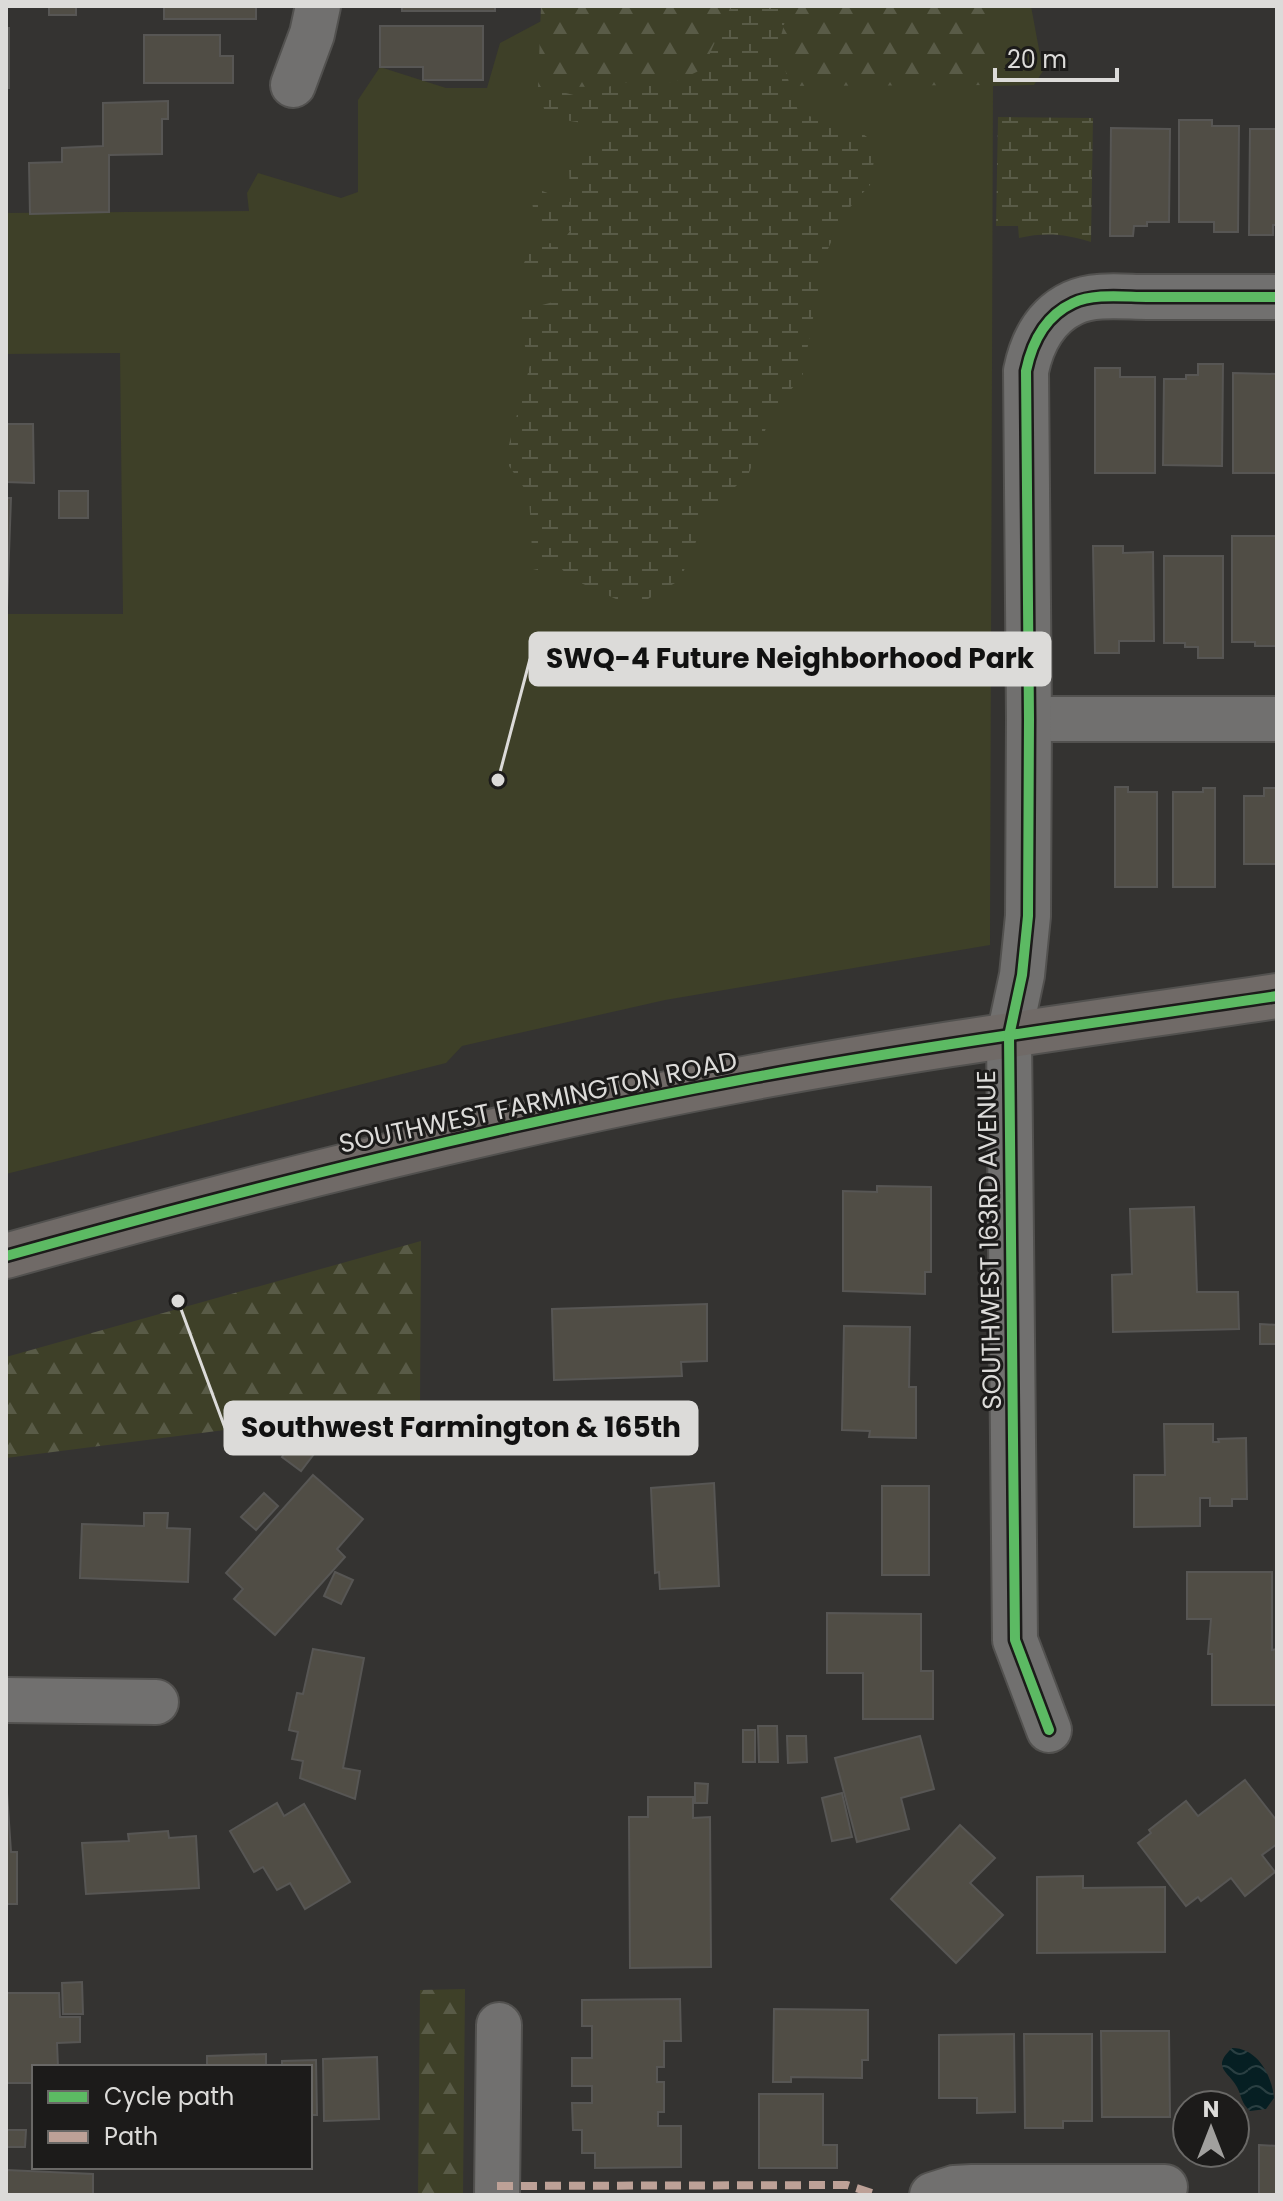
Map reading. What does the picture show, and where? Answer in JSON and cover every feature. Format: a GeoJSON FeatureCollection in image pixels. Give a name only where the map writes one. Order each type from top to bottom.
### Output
{"type":"FeatureCollection","features":[{"type":"Feature","properties":{"kind":"main road","name":"SOUTHWEST FARMINGTON ROAD"},"geometry":{"type":"LineString","coordinates":[[6,1256],[213,1199],[489,1132],[755,1077],[1277,996]]}},
{"type":"Feature","properties":{"kind":"street"},"geometry":{"type":"LineString","coordinates":[[293,85],[312,34],[318,6]]}},
{"type":"Feature","properties":{"kind":"street","name":"SOUTHWEST 163RD AVENUE"},"geometry":{"type":"LineString","coordinates":[[1049,1730],[1015,1640],[1009,1036],[1022,975],[1028,916],[1026,371],[1034,344],[1051,318],[1077,301],[1092,298],[1277,297]]}},
{"type":"Feature","properties":{"kind":"street"},"geometry":{"type":"LineString","coordinates":[[1029,719],[1277,719]]}},
{"type":"Feature","properties":{"kind":"street"},"geometry":{"type":"LineString","coordinates":[[6,1700],[156,1702]]}},
{"type":"Feature","properties":{"kind":"street"},"geometry":{"type":"LineString","coordinates":[[497,2195],[499,2025]]}},
{"type":"Feature","properties":{"kind":"street"},"geometry":{"type":"LineString","coordinates":[[932,2195],[954,2188],[972,2187],[1165,2187]]}},
{"type":"Feature","properties":{"kind":"green space"},"geometry":{"type":"Polygon","coordinates":[[[541,6],[992,6],[993,85],[538,87],[541,6]]]}},
{"type":"Feature","properties":{"kind":"green space"},"geometry":{"type":"Polygon","coordinates":[[[547,6],[1031,6],[1043,71],[1034,85],[993,86],[990,945],[665,1000],[462,1046],[446,1063],[6,1174],[6,614],[123,614],[120,353],[6,354],[6,213],[249,211],[247,193],[258,173],[341,198],[358,192],[358,100],[380,67],[446,88],[487,88],[500,43],[547,18],[547,6]]]}},
{"type":"Feature","properties":{"kind":"green space"},"geometry":{"type":"Polygon","coordinates":[[[731,6],[789,6],[778,47],[799,114],[851,125],[867,137],[874,160],[870,185],[843,215],[824,258],[802,378],[774,407],[749,473],[707,515],[680,580],[648,599],[616,599],[570,578],[559,566],[559,560],[551,573],[533,569],[529,495],[505,460],[530,365],[516,312],[557,301],[557,288],[520,272],[532,245],[562,242],[570,231],[535,220],[531,196],[535,188],[570,202],[569,163],[600,137],[594,125],[547,117],[540,97],[551,89],[581,97],[619,83],[675,82],[703,69],[731,6]]]}},
{"type":"Feature","properties":{"kind":"green space"},"geometry":{"type":"Polygon","coordinates":[[[998,117],[1093,118],[1091,242],[1055,235],[1019,238],[1018,226],[996,226],[998,117]]]}},
{"type":"Feature","properties":{"kind":"green space"},"geometry":{"type":"Polygon","coordinates":[[[421,1241],[420,1405],[6,1458],[6,1357],[421,1241]]]}},
{"type":"Feature","properties":{"kind":"green space"},"geometry":{"type":"Polygon","coordinates":[[[465,1989],[463,2195],[418,2195],[420,1990],[465,1989]]]}},
{"type":"Feature","properties":{"kind":"water"},"geometry":{"type":"Polygon","coordinates":[[[1232,2048],[1241,2049],[1262,2065],[1274,2098],[1266,2109],[1251,2111],[1251,2089],[1238,2089],[1223,2069],[1226,2055],[1232,2048]]]}},
{"type":"Feature","properties":{"kind":"building"},"geometry":{"type":"Polygon","coordinates":[[[49,6],[76,6],[76,15],[49,15],[49,6]]]}},
{"type":"Feature","properties":{"kind":"building"},"geometry":{"type":"Polygon","coordinates":[[[164,6],[256,6],[256,19],[164,19],[164,6]]]}},
{"type":"Feature","properties":{"kind":"building"},"geometry":{"type":"Polygon","coordinates":[[[402,6],[495,6],[495,11],[402,11],[402,6]]]}},
{"type":"Feature","properties":{"kind":"building"},"geometry":{"type":"Polygon","coordinates":[[[380,26],[483,26],[483,80],[423,80],[423,67],[380,67],[380,26]]]}},
{"type":"Feature","properties":{"kind":"building"},"geometry":{"type":"Polygon","coordinates":[[[6,28],[9,28],[9,88],[6,88],[6,28]]]}},
{"type":"Feature","properties":{"kind":"building"},"geometry":{"type":"Polygon","coordinates":[[[144,35],[220,35],[220,56],[233,56],[233,83],[144,83],[144,35]]]}},
{"type":"Feature","properties":{"kind":"building"},"geometry":{"type":"Polygon","coordinates":[[[168,101],[168,119],[162,119],[162,154],[109,155],[109,212],[30,214],[29,163],[62,162],[62,148],[103,146],[103,103],[168,101]]]}},
{"type":"Feature","properties":{"kind":"building"},"geometry":{"type":"Polygon","coordinates":[[[1179,120],[1212,120],[1212,126],[1239,126],[1238,232],[1214,232],[1214,222],[1179,222],[1179,120]]]}},
{"type":"Feature","properties":{"kind":"building"},"geometry":{"type":"Polygon","coordinates":[[[1111,128],[1170,129],[1169,222],[1147,222],[1147,226],[1134,226],[1133,236],[1110,236],[1111,128]]]}},
{"type":"Feature","properties":{"kind":"building"},"geometry":{"type":"Polygon","coordinates":[[[1250,129],[1277,129],[1277,225],[1273,225],[1273,235],[1249,235],[1250,129]]]}},
{"type":"Feature","properties":{"kind":"building"},"geometry":{"type":"Polygon","coordinates":[[[1198,364],[1223,364],[1222,466],[1163,465],[1164,379],[1186,379],[1186,375],[1198,375],[1198,364]]]}},
{"type":"Feature","properties":{"kind":"building"},"geometry":{"type":"Polygon","coordinates":[[[1095,368],[1120,368],[1120,377],[1155,377],[1155,473],[1095,473],[1095,368]]]}},
{"type":"Feature","properties":{"kind":"building"},"geometry":{"type":"Polygon","coordinates":[[[1233,373],[1277,374],[1277,473],[1233,473],[1233,373]]]}},
{"type":"Feature","properties":{"kind":"building"},"geometry":{"type":"Polygon","coordinates":[[[6,424],[33,424],[34,483],[6,482],[6,424]]]}},
{"type":"Feature","properties":{"kind":"building"},"geometry":{"type":"Polygon","coordinates":[[[59,491],[88,491],[88,518],[59,518],[59,491]]]}},
{"type":"Feature","properties":{"kind":"building"},"geometry":{"type":"Polygon","coordinates":[[[6,498],[11,498],[7,608],[6,608],[6,498]]]}},
{"type":"Feature","properties":{"kind":"building"},"geometry":{"type":"Polygon","coordinates":[[[1232,536],[1277,536],[1277,646],[1232,642],[1232,536]]]}},
{"type":"Feature","properties":{"kind":"building"},"geometry":{"type":"Polygon","coordinates":[[[1093,546],[1123,546],[1123,553],[1153,552],[1154,641],[1119,641],[1119,653],[1095,653],[1093,546]]]}},
{"type":"Feature","properties":{"kind":"building"},"geometry":{"type":"Polygon","coordinates":[[[1164,556],[1223,556],[1223,658],[1198,658],[1198,647],[1185,647],[1185,643],[1164,643],[1164,556]]]}},
{"type":"Feature","properties":{"kind":"building"},"geometry":{"type":"Polygon","coordinates":[[[1115,787],[1128,787],[1128,792],[1157,792],[1157,887],[1115,887],[1115,787]]]}},
{"type":"Feature","properties":{"kind":"building"},"geometry":{"type":"Polygon","coordinates":[[[1203,788],[1215,788],[1215,887],[1173,887],[1173,792],[1203,792],[1203,788]]]}},
{"type":"Feature","properties":{"kind":"building"},"geometry":{"type":"Polygon","coordinates":[[[1264,788],[1277,788],[1277,864],[1244,864],[1244,796],[1264,796],[1264,788]]]}},
{"type":"Feature","properties":{"kind":"building"},"geometry":{"type":"Polygon","coordinates":[[[877,1186],[931,1187],[931,1272],[925,1272],[925,1294],[843,1291],[843,1191],[877,1192],[877,1186]]]}},
{"type":"Feature","properties":{"kind":"building"},"geometry":{"type":"Polygon","coordinates":[[[1194,1207],[1197,1292],[1238,1292],[1239,1329],[1113,1332],[1112,1275],[1132,1274],[1130,1209],[1194,1207]]]}},
{"type":"Feature","properties":{"kind":"building"},"geometry":{"type":"Polygon","coordinates":[[[707,1304],[707,1361],[681,1362],[682,1376],[554,1380],[552,1309],[707,1304]]]}},
{"type":"Feature","properties":{"kind":"building"},"geometry":{"type":"Polygon","coordinates":[[[1260,1324],[1277,1325],[1277,1344],[1260,1344],[1260,1324]]]}},
{"type":"Feature","properties":{"kind":"building"},"geometry":{"type":"Polygon","coordinates":[[[844,1326],[910,1327],[909,1387],[916,1387],[916,1438],[869,1437],[870,1431],[842,1430],[844,1326]]]}},
{"type":"Feature","properties":{"kind":"building"},"geometry":{"type":"Polygon","coordinates":[[[1164,1424],[1213,1424],[1213,1442],[1246,1438],[1247,1499],[1232,1499],[1232,1506],[1210,1506],[1210,1498],[1200,1498],[1200,1526],[1134,1527],[1134,1475],[1165,1475],[1164,1424]]]}},
{"type":"Feature","properties":{"kind":"building"},"geometry":{"type":"Polygon","coordinates":[[[294,1439],[314,1454],[301,1471],[282,1457],[294,1439]]]}},
{"type":"Feature","properties":{"kind":"building"},"geometry":{"type":"Polygon","coordinates":[[[313,1475],[363,1519],[337,1549],[345,1557],[275,1635],[234,1599],[243,1589],[226,1573],[313,1475]]]}},
{"type":"Feature","properties":{"kind":"building"},"geometry":{"type":"Polygon","coordinates":[[[714,1483],[719,1586],[660,1589],[659,1572],[655,1573],[651,1488],[714,1483]]]}},
{"type":"Feature","properties":{"kind":"building"},"geometry":{"type":"Polygon","coordinates":[[[882,1486],[929,1486],[929,1575],[882,1575],[882,1486]]]}},
{"type":"Feature","properties":{"kind":"building"},"geometry":{"type":"Polygon","coordinates":[[[264,1493],[278,1506],[256,1530],[241,1517],[264,1493]]]}},
{"type":"Feature","properties":{"kind":"building"},"geometry":{"type":"Polygon","coordinates":[[[144,1513],[168,1513],[167,1528],[190,1529],[188,1582],[80,1578],[82,1524],[144,1526],[144,1513]]]}},
{"type":"Feature","properties":{"kind":"building"},"geometry":{"type":"Polygon","coordinates":[[[335,1572],[353,1580],[341,1604],[324,1596],[335,1572]]]}},
{"type":"Feature","properties":{"kind":"building"},"geometry":{"type":"Polygon","coordinates":[[[1187,1572],[1272,1572],[1272,1650],[1277,1649],[1277,1705],[1212,1705],[1212,1654],[1208,1654],[1211,1619],[1187,1619],[1187,1572]]]}},
{"type":"Feature","properties":{"kind":"building"},"geometry":{"type":"Polygon","coordinates":[[[827,1613],[921,1614],[921,1671],[933,1671],[933,1719],[863,1719],[863,1673],[827,1673],[827,1613]]]}},
{"type":"Feature","properties":{"kind":"building"},"geometry":{"type":"Polygon","coordinates":[[[313,1649],[364,1658],[343,1768],[360,1771],[355,1799],[300,1778],[303,1761],[292,1759],[298,1732],[289,1730],[297,1693],[303,1694],[313,1649]]]}},
{"type":"Feature","properties":{"kind":"building"},"geometry":{"type":"Polygon","coordinates":[[[758,1726],[777,1726],[778,1762],[759,1762],[758,1726]]]}},
{"type":"Feature","properties":{"kind":"building"},"geometry":{"type":"Polygon","coordinates":[[[743,1730],[755,1730],[755,1762],[743,1762],[743,1730]]]}},
{"type":"Feature","properties":{"kind":"building"},"geometry":{"type":"Polygon","coordinates":[[[787,1736],[806,1736],[807,1762],[788,1763],[787,1736]]]}},
{"type":"Feature","properties":{"kind":"building"},"geometry":{"type":"Polygon","coordinates":[[[920,1736],[934,1789],[901,1798],[909,1829],[857,1842],[835,1758],[920,1736]]]}},
{"type":"Feature","properties":{"kind":"building"},"geometry":{"type":"Polygon","coordinates":[[[6,1778],[11,1852],[17,1852],[17,1904],[6,1904],[6,1778]]]}},
{"type":"Feature","properties":{"kind":"building"},"geometry":{"type":"Polygon","coordinates":[[[1245,1780],[1277,1821],[1277,1844],[1262,1855],[1275,1872],[1245,1896],[1231,1878],[1201,1901],[1198,1897],[1186,1906],[1138,1843],[1151,1833],[1149,1830],[1186,1801],[1198,1816],[1245,1780]]]}},
{"type":"Feature","properties":{"kind":"building"},"geometry":{"type":"Polygon","coordinates":[[[695,1783],[708,1784],[707,1803],[695,1803],[695,1783]]]}},
{"type":"Feature","properties":{"kind":"building"},"geometry":{"type":"Polygon","coordinates":[[[842,1793],[852,1837],[832,1841],[822,1798],[842,1793]]]}},
{"type":"Feature","properties":{"kind":"building"},"geometry":{"type":"Polygon","coordinates":[[[648,1797],[693,1797],[693,1818],[710,1817],[711,1967],[630,1968],[629,1817],[648,1817],[648,1797]]]}},
{"type":"Feature","properties":{"kind":"building"},"geometry":{"type":"Polygon","coordinates":[[[277,1803],[284,1816],[304,1804],[350,1882],[305,1909],[290,1883],[277,1890],[263,1867],[254,1872],[230,1831],[277,1803]]]}},
{"type":"Feature","properties":{"kind":"building"},"geometry":{"type":"Polygon","coordinates":[[[960,1825],[995,1858],[970,1883],[1003,1915],[956,1963],[891,1899],[960,1825]]]}},
{"type":"Feature","properties":{"kind":"building"},"geometry":{"type":"Polygon","coordinates":[[[168,1831],[169,1838],[196,1836],[199,1888],[86,1894],[82,1843],[129,1841],[128,1834],[168,1831]]]}},
{"type":"Feature","properties":{"kind":"building"},"geometry":{"type":"Polygon","coordinates":[[[1083,1876],[1083,1888],[1165,1887],[1165,1952],[1037,1953],[1037,1877],[1083,1876]]]}},
{"type":"Feature","properties":{"kind":"building"},"geometry":{"type":"Polygon","coordinates":[[[82,1982],[83,2014],[63,2014],[62,1983],[82,1982]]]}},
{"type":"Feature","properties":{"kind":"building"},"geometry":{"type":"Polygon","coordinates":[[[6,1993],[59,1993],[60,2017],[80,2017],[80,2042],[57,2043],[58,2065],[32,2065],[32,2083],[6,2083],[6,1993]]]}},
{"type":"Feature","properties":{"kind":"building"},"geometry":{"type":"Polygon","coordinates":[[[680,1999],[681,2041],[664,2041],[664,2067],[657,2067],[657,2082],[664,2082],[664,2112],[658,2112],[658,2126],[681,2126],[681,2167],[595,2168],[595,2153],[582,2153],[582,2130],[573,2130],[572,2103],[592,2103],[592,2086],[572,2086],[572,2058],[592,2058],[592,2026],[582,2026],[582,2000],[680,1999]]]}},
{"type":"Feature","properties":{"kind":"building"},"geometry":{"type":"Polygon","coordinates":[[[774,2009],[868,2010],[868,2060],[862,2060],[862,2078],[791,2077],[791,2082],[773,2082],[774,2009]]]}},
{"type":"Feature","properties":{"kind":"building"},"geometry":{"type":"Polygon","coordinates":[[[1101,2031],[1169,2031],[1170,2117],[1102,2117],[1101,2031]]]}},
{"type":"Feature","properties":{"kind":"building"},"geometry":{"type":"Polygon","coordinates":[[[1014,2034],[1015,2112],[977,2113],[977,2098],[939,2098],[939,2035],[1014,2034]]]}},
{"type":"Feature","properties":{"kind":"building"},"geometry":{"type":"Polygon","coordinates":[[[1024,2034],[1092,2034],[1092,2121],[1063,2121],[1063,2128],[1025,2128],[1024,2034]]]}},
{"type":"Feature","properties":{"kind":"building"},"geometry":{"type":"Polygon","coordinates":[[[266,2054],[266,2065],[207,2065],[207,2056],[266,2054]]]}},
{"type":"Feature","properties":{"kind":"building"},"geometry":{"type":"Polygon","coordinates":[[[377,2057],[379,2119],[324,2121],[323,2059],[377,2057]]]}},
{"type":"Feature","properties":{"kind":"building"},"geometry":{"type":"Polygon","coordinates":[[[316,2060],[317,2115],[312,2115],[312,2065],[282,2065],[282,2061],[316,2060]]]}},
{"type":"Feature","properties":{"kind":"building"},"geometry":{"type":"Polygon","coordinates":[[[759,2094],[823,2094],[823,2145],[837,2145],[837,2168],[759,2168],[759,2094]]]}},
{"type":"Feature","properties":{"kind":"building"},"geometry":{"type":"Polygon","coordinates":[[[6,2130],[26,2130],[25,2147],[6,2147],[6,2130]]]}},
{"type":"Feature","properties":{"kind":"building"},"geometry":{"type":"Polygon","coordinates":[[[1259,2145],[1277,2146],[1277,2195],[1259,2195],[1259,2145]]]}},
{"type":"Feature","properties":{"kind":"building"},"geometry":{"type":"Polygon","coordinates":[[[6,2170],[93,2174],[93,2195],[6,2195],[6,2170]]]}},
{"type":"Feature","properties":{"kind":"marked path"},"geometry":{"type":"LineString","coordinates":[[497,2186],[847,2185],[878,2195]]}},
{"type":"Feature","properties":{"kind":"cycle path"},"geometry":{"type":"LineString","coordinates":[[1049,1730],[1015,1640],[1009,1036],[1022,975],[1028,916],[1026,371],[1036,340],[1047,323],[1063,308],[1081,300],[1109,296],[1277,297]]}},
{"type":"Feature","properties":{"kind":"cycle path"},"geometry":{"type":"LineString","coordinates":[[6,1256],[378,1158],[660,1095],[885,1054],[1277,996]]}},
{"type":"Feature","properties":{"kind":"place","name":"SWQ-4 Future Neighborhood Park"},"geometry":{"type":"Point","coordinates":[498,780]}},
{"type":"Feature","properties":{"kind":"place","name":"Southwest Farmington & 165th"},"geometry":{"type":"Point","coordinates":[178,1301]}}]}
